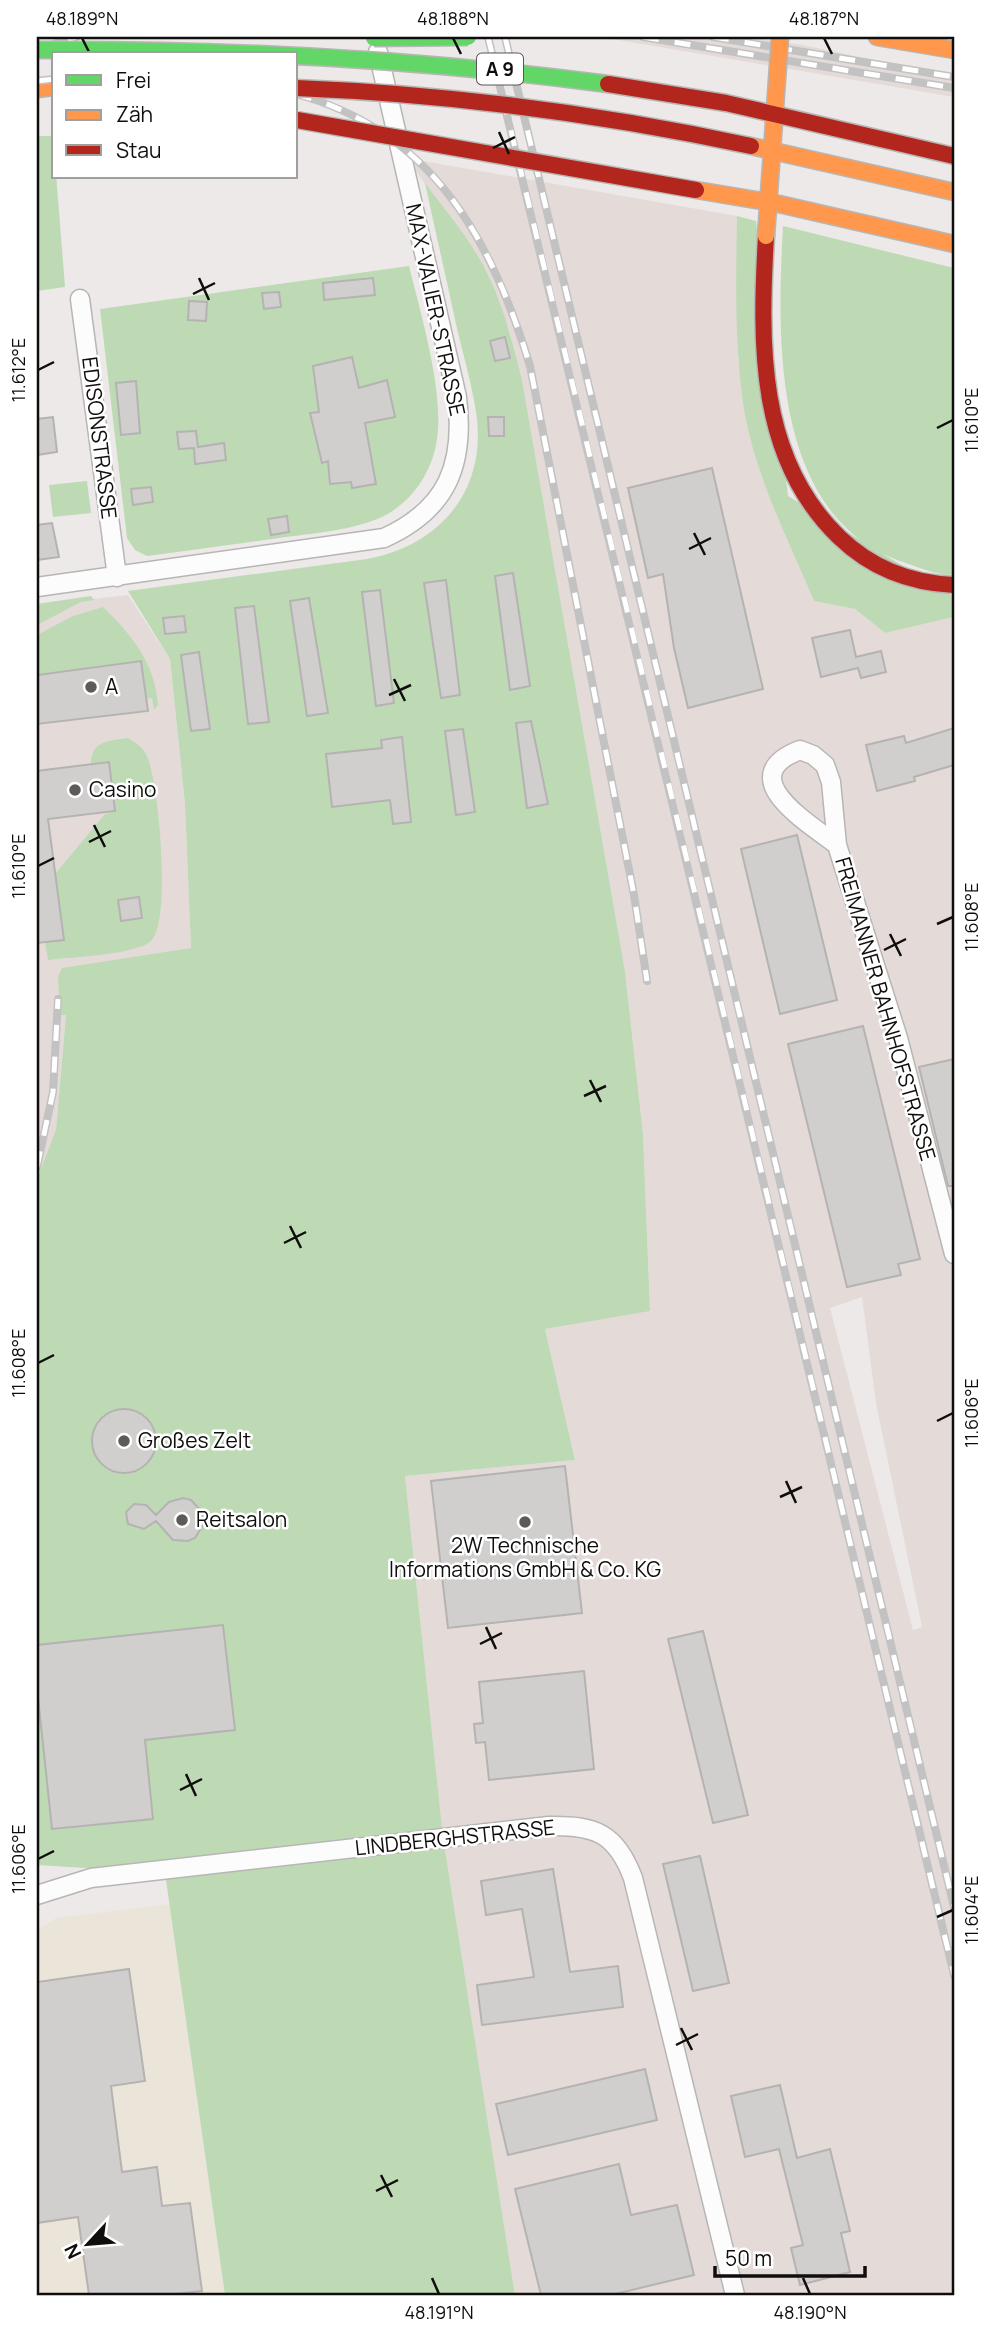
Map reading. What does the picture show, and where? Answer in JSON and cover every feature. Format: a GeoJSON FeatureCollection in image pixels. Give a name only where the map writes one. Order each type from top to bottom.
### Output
{"type":"FeatureCollection","features":[{"type":"Feature","properties":{"kind":"main road"},"geometry":{"type":"LineString","coordinates":[[353,37],[468,37]]}},
{"type":"Feature","properties":{"kind":"main road"},"geometry":{"type":"LineString","coordinates":[[780,37],[762,313],[766,386],[778,438],[797,486],[829,530],[870,563],[914,580],[954,585]]}},
{"type":"Feature","properties":{"kind":"main road"},"geometry":{"type":"LineString","coordinates":[[877,37],[954,50]]}},
{"type":"Feature","properties":{"kind":"main road","name":"A 9"},"geometry":{"type":"LineString","coordinates":[[37,50],[290,51],[403,58],[561,76],[719,101],[843,125],[954,156]]}},
{"type":"Feature","properties":{"kind":"main road","name":"A 9"},"geometry":{"type":"LineString","coordinates":[[298,88],[469,102],[592,116],[733,141],[954,192]]}},
{"type":"Feature","properties":{"kind":"main road"},"geometry":{"type":"LineString","coordinates":[[298,120],[766,201],[954,244]]}},
{"type":"Feature","properties":{"kind":"street","name":"MAX-VALIER-STRASSE"},"geometry":{"type":"LineString","coordinates":[[37,587],[384,538],[406,528],[426,512],[442,492],[454,468],[460,442],[457,397],[375,40]]}},
{"type":"Feature","properties":{"kind":"street","name":"EDISONSTRASSE"},"geometry":{"type":"LineString","coordinates":[[80,299],[117,577]]}},
{"type":"Feature","properties":{"kind":"street","name":"FREIMANNER BAHNHOFSTRASSE"},"geometry":{"type":"LineString","coordinates":[[837,845],[780,801],[773,789],[772,777],[786,755],[800,750],[825,765],[831,782],[837,845],[898,1038],[954,1254]]}},
{"type":"Feature","properties":{"kind":"street","name":"LINDBERGHSTRASSE"},"geometry":{"type":"LineString","coordinates":[[37,1895],[91,1878],[536,1828],[570,1826],[602,1833],[615,1843],[633,1878],[735,2295]]}},
{"type":"Feature","properties":{"kind":"shaded area"},"geometry":{"type":"Polygon","coordinates":[[[601,37],[749,37],[803,45],[954,77],[954,97],[601,37]]]}},
{"type":"Feature","properties":{"kind":"shaded area"},"geometry":{"type":"Polygon","coordinates":[[[406,158],[737,216],[738,358],[746,416],[759,467],[814,601],[855,609],[885,633],[954,617],[954,2295],[515,2295],[443,1837],[405,1476],[575,1460],[545,1329],[650,1310],[643,1134],[625,971],[522,380],[509,329],[476,253],[406,158]],[[862,1297],[830,1308],[913,1630],[922,1627],[876,1403],[862,1297]]]}},
{"type":"Feature","properties":{"kind":"shaded area"},"geometry":{"type":"Polygon","coordinates":[[[128,595],[170,659],[185,804],[191,948],[60,1015],[66,1015],[56,1131],[37,1207],[37,605],[128,595]]]}},
{"type":"Feature","properties":{"kind":"shaded area"},"geometry":{"type":"Polygon","coordinates":[[[170,1904],[225,2295],[37,2295],[37,1930],[56,1918],[170,1904]]]}},
{"type":"Feature","properties":{"kind":"green space"},"geometry":{"type":"Polygon","coordinates":[[[37,136],[52,136],[52,178],[56,178],[65,287],[37,291],[37,136]]]}},
{"type":"Feature","properties":{"kind":"green space"},"geometry":{"type":"Polygon","coordinates":[[[425,183],[464,235],[492,283],[504,314],[522,380],[625,971],[643,1134],[650,1311],[545,1329],[575,1460],[405,1476],[443,1837],[515,2295],[225,2295],[165,1873],[37,1865],[37,1179],[56,1130],[66,1015],[60,1015],[58,977],[62,968],[191,948],[185,804],[170,659],[128,591],[367,559],[392,552],[435,529],[452,512],[473,470],[477,446],[475,407],[425,183]]]}},
{"type":"Feature","properties":{"kind":"green space"},"geometry":{"type":"Polygon","coordinates":[[[737,216],[756,221],[788,496],[954,597],[954,617],[885,633],[855,609],[814,601],[757,463],[745,415],[737,341],[737,216]]]}},
{"type":"Feature","properties":{"kind":"green space"},"geometry":{"type":"Polygon","coordinates":[[[783,226],[954,268],[954,575],[903,562],[860,540],[828,507],[805,466],[791,419],[784,370],[781,320],[783,226]]]}},
{"type":"Feature","properties":{"kind":"green space"},"geometry":{"type":"Polygon","coordinates":[[[409,266],[431,356],[438,404],[438,426],[433,456],[424,477],[411,495],[384,516],[346,528],[147,556],[135,550],[127,538],[100,309],[409,266]]]}},
{"type":"Feature","properties":{"kind":"green space"},"geometry":{"type":"Polygon","coordinates":[[[87,481],[91,513],[53,517],[49,485],[87,481]]]}},
{"type":"Feature","properties":{"kind":"green space"},"geometry":{"type":"Polygon","coordinates":[[[91,596],[94,600],[81,602],[37,625],[37,604],[91,596]]]}},
{"type":"Feature","properties":{"kind":"green space"},"geometry":{"type":"Polygon","coordinates":[[[103,607],[132,639],[147,663],[156,690],[158,705],[154,710],[152,698],[146,699],[141,661],[37,675],[37,635],[73,616],[103,607]]]}},
{"type":"Feature","properties":{"kind":"green space"},"geometry":{"type":"Polygon","coordinates":[[[128,738],[147,756],[156,793],[162,880],[158,927],[152,940],[133,949],[48,960],[45,942],[63,940],[55,874],[105,814],[115,811],[109,763],[91,764],[92,756],[97,746],[128,738]]]}},
{"type":"Feature","properties":{"kind":"building"},"geometry":{"type":"Polygon","coordinates":[[[373,278],[375,295],[324,300],[323,283],[373,278]]]}},
{"type":"Feature","properties":{"kind":"building"},"geometry":{"type":"Polygon","coordinates":[[[279,292],[281,307],[264,309],[262,293],[279,292]]]}},
{"type":"Feature","properties":{"kind":"building"},"geometry":{"type":"Polygon","coordinates":[[[189,301],[207,302],[206,321],[188,320],[189,301]]]}},
{"type":"Feature","properties":{"kind":"building"},"geometry":{"type":"Polygon","coordinates":[[[505,337],[510,358],[495,361],[490,341],[505,337]]]}},
{"type":"Feature","properties":{"kind":"building"},"geometry":{"type":"Polygon","coordinates":[[[352,357],[359,388],[387,380],[395,417],[365,423],[376,484],[352,488],[351,482],[330,484],[328,461],[322,463],[310,413],[319,412],[313,366],[352,357]]]}},
{"type":"Feature","properties":{"kind":"building"},"geometry":{"type":"Polygon","coordinates":[[[136,381],[140,433],[121,435],[116,383],[136,381]]]}},
{"type":"Feature","properties":{"kind":"building"},"geometry":{"type":"Polygon","coordinates":[[[53,417],[57,452],[37,455],[37,419],[53,417]]]}},
{"type":"Feature","properties":{"kind":"building"},"geometry":{"type":"Polygon","coordinates":[[[488,417],[504,417],[504,436],[489,436],[488,417]]]}},
{"type":"Feature","properties":{"kind":"building"},"geometry":{"type":"Polygon","coordinates":[[[196,431],[198,447],[224,443],[226,460],[195,464],[194,448],[179,449],[177,432],[196,431]]]}},
{"type":"Feature","properties":{"kind":"building"},"geometry":{"type":"Polygon","coordinates":[[[712,468],[763,689],[688,708],[674,648],[663,574],[648,578],[628,488],[712,468]]]}},
{"type":"Feature","properties":{"kind":"building"},"geometry":{"type":"Polygon","coordinates":[[[151,487],[153,502],[133,505],[131,489],[151,487]]]}},
{"type":"Feature","properties":{"kind":"building"},"geometry":{"type":"Polygon","coordinates":[[[287,516],[289,532],[271,535],[268,519],[287,516]]]}},
{"type":"Feature","properties":{"kind":"building"},"geometry":{"type":"Polygon","coordinates":[[[52,523],[59,557],[37,560],[37,525],[52,523]]]}},
{"type":"Feature","properties":{"kind":"building"},"geometry":{"type":"Polygon","coordinates":[[[513,573],[530,686],[510,690],[495,576],[513,573]]]}},
{"type":"Feature","properties":{"kind":"building"},"geometry":{"type":"Polygon","coordinates":[[[446,580],[460,695],[441,698],[424,583],[446,580]]]}},
{"type":"Feature","properties":{"kind":"building"},"geometry":{"type":"Polygon","coordinates":[[[380,590],[394,703],[376,706],[362,592],[380,590]]]}},
{"type":"Feature","properties":{"kind":"building"},"geometry":{"type":"Polygon","coordinates":[[[309,598],[328,713],[307,716],[290,601],[309,598]]]}},
{"type":"Feature","properties":{"kind":"building"},"geometry":{"type":"Polygon","coordinates":[[[254,606],[269,722],[248,724],[235,608],[254,606]]]}},
{"type":"Feature","properties":{"kind":"building"},"geometry":{"type":"Polygon","coordinates":[[[184,616],[186,632],[165,634],[163,618],[184,616]]]}},
{"type":"Feature","properties":{"kind":"building"},"geometry":{"type":"Polygon","coordinates":[[[850,630],[856,657],[881,651],[886,672],[861,678],[858,668],[821,677],[812,638],[850,630]]]}},
{"type":"Feature","properties":{"kind":"building"},"geometry":{"type":"Polygon","coordinates":[[[199,652],[210,729],[191,731],[181,655],[199,652]]]}},
{"type":"Feature","properties":{"kind":"building","name":"A"},"geometry":{"type":"Polygon","coordinates":[[[141,661],[148,711],[37,724],[37,675],[141,661]]]}},
{"type":"Feature","properties":{"kind":"building"},"geometry":{"type":"Polygon","coordinates":[[[531,721],[548,804],[527,808],[516,723],[531,721]]]}},
{"type":"Feature","properties":{"kind":"building"},"geometry":{"type":"Polygon","coordinates":[[[954,728],[954,765],[914,777],[915,781],[877,791],[866,745],[904,736],[906,743],[954,728]]]}},
{"type":"Feature","properties":{"kind":"building"},"geometry":{"type":"Polygon","coordinates":[[[463,729],[475,812],[456,815],[445,731],[463,729]]]}},
{"type":"Feature","properties":{"kind":"building"},"geometry":{"type":"Polygon","coordinates":[[[402,737],[411,822],[393,824],[390,800],[332,807],[326,754],[382,748],[381,740],[402,737]]]}},
{"type":"Feature","properties":{"kind":"building"},"geometry":{"type":"Polygon","coordinates":[[[109,762],[115,811],[48,819],[64,940],[37,943],[37,771],[109,762]]]}},
{"type":"Feature","properties":{"kind":"building"},"geometry":{"type":"Polygon","coordinates":[[[797,835],[837,1000],[780,1014],[741,849],[797,835]]]}},
{"type":"Feature","properties":{"kind":"building"},"geometry":{"type":"Polygon","coordinates":[[[139,897],[142,918],[121,921],[118,900],[139,897]]]}},
{"type":"Feature","properties":{"kind":"building"},"geometry":{"type":"Polygon","coordinates":[[[863,1026],[920,1259],[898,1264],[901,1275],[847,1287],[788,1044],[863,1026]]]}},
{"type":"Feature","properties":{"kind":"building"},"geometry":{"type":"Polygon","coordinates":[[[954,1059],[954,1186],[948,1186],[919,1067],[954,1059]]]}},
{"type":"Feature","properties":{"kind":"building","name":"Großes Zelt"},"geometry":{"type":"Polygon","coordinates":[[[124,1409],[136,1411],[147,1418],[154,1429],[154,1453],[147,1464],[136,1471],[124,1473],[112,1471],[101,1464],[94,1453],[92,1441],[94,1429],[101,1418],[112,1411],[124,1409]]]}},
{"type":"Feature","properties":{"kind":"building"},"geometry":{"type":"Polygon","coordinates":[[[565,1466],[582,1613],[448,1628],[431,1481],[565,1466]]]}},
{"type":"Feature","properties":{"kind":"building","name":"Reitsalon"},"geometry":{"type":"Polygon","coordinates":[[[183,1498],[191,1500],[201,1511],[203,1525],[195,1538],[188,1541],[173,1540],[156,1521],[144,1529],[128,1524],[126,1512],[134,1504],[146,1505],[156,1515],[169,1502],[183,1498]]]}},
{"type":"Feature","properties":{"kind":"building"},"geometry":{"type":"Polygon","coordinates":[[[223,1625],[235,1730],[145,1740],[153,1819],[52,1829],[37,1688],[37,1645],[223,1625]]]}},
{"type":"Feature","properties":{"kind":"building"},"geometry":{"type":"Polygon","coordinates":[[[703,1631],[748,1815],[713,1823],[668,1639],[703,1631]]]}},
{"type":"Feature","properties":{"kind":"building"},"geometry":{"type":"Polygon","coordinates":[[[584,1671],[594,1769],[489,1780],[485,1742],[476,1743],[474,1724],[483,1723],[479,1682],[584,1671]]]}},
{"type":"Feature","properties":{"kind":"building"},"geometry":{"type":"Polygon","coordinates":[[[700,1856],[729,1983],[693,1991],[663,1864],[700,1856]]]}},
{"type":"Feature","properties":{"kind":"building"},"geometry":{"type":"Polygon","coordinates":[[[553,1869],[570,1972],[618,1966],[623,2007],[482,2025],[477,1985],[534,1977],[522,1909],[486,1915],[481,1881],[553,1869]]]}},
{"type":"Feature","properties":{"kind":"building"},"geometry":{"type":"Polygon","coordinates":[[[129,1969],[145,2081],[111,2086],[122,2172],[157,2167],[162,2206],[190,2203],[202,2291],[166,2295],[89,2295],[78,2217],[37,2223],[37,1982],[129,1969]]]}},
{"type":"Feature","properties":{"kind":"building"},"geometry":{"type":"Polygon","coordinates":[[[645,2069],[657,2120],[508,2155],[496,2104],[645,2069]]]}},
{"type":"Feature","properties":{"kind":"building"},"geometry":{"type":"Polygon","coordinates":[[[780,2085],[797,2158],[830,2149],[850,2231],[841,2233],[850,2272],[800,2285],[791,2248],[803,2245],[779,2149],[745,2157],[731,2096],[780,2085]]]}},
{"type":"Feature","properties":{"kind":"building"},"geometry":{"type":"Polygon","coordinates":[[[619,2164],[631,2215],[677,2205],[694,2275],[611,2295],[541,2295],[515,2189],[619,2164]]]}},
{"type":"Feature","properties":{"kind":"railway"},"geometry":{"type":"LineString","coordinates":[[37,49],[76,37]]}},
{"type":"Feature","properties":{"kind":"railway"},"geometry":{"type":"LineString","coordinates":[[488,37],[954,1975]]}},
{"type":"Feature","properties":{"kind":"railway"},"geometry":{"type":"LineString","coordinates":[[505,37],[954,1907]]}},
{"type":"Feature","properties":{"kind":"railway"},"geometry":{"type":"LineString","coordinates":[[643,37],[954,88]]}},
{"type":"Feature","properties":{"kind":"railway"},"geometry":{"type":"LineString","coordinates":[[713,37],[954,77]]}},
{"type":"Feature","properties":{"kind":"railway"},"geometry":{"type":"LineString","coordinates":[[37,81],[52,79]]}},
{"type":"Feature","properties":{"kind":"railway"},"geometry":{"type":"LineString","coordinates":[[298,95],[344,111],[385,134],[420,163],[450,197],[475,234],[497,276],[515,320],[530,366],[634,895],[647,981]]}},
{"type":"Feature","properties":{"kind":"railway"},"geometry":{"type":"LineString","coordinates":[[37,1167],[53,1092],[58,999]]}},
{"type":"Feature","properties":{"kind":"traffic: slow"},"geometry":{"type":"LineString","coordinates":[[766,236],[780,37]]}},
{"type":"Feature","properties":{"kind":"traffic: slow"},"geometry":{"type":"LineString","coordinates":[[877,37],[954,50]]}},
{"type":"Feature","properties":{"kind":"traffic: slow"},"geometry":{"type":"LineString","coordinates":[[37,89],[52,87]]}},
{"type":"Feature","properties":{"kind":"traffic: slow"},"geometry":{"type":"LineString","coordinates":[[751,146],[954,192]]}},
{"type":"Feature","properties":{"kind":"traffic: slow"},"geometry":{"type":"LineString","coordinates":[[696,190],[779,204],[954,244]]}},
{"type":"Feature","properties":{"kind":"traffic: jam"},"geometry":{"type":"LineString","coordinates":[[608,84],[726,103],[954,156]]}},
{"type":"Feature","properties":{"kind":"traffic: jam"},"geometry":{"type":"LineString","coordinates":[[298,88],[411,95],[525,107],[638,124],[751,146]]}},
{"type":"Feature","properties":{"kind":"traffic: jam"},"geometry":{"type":"LineString","coordinates":[[298,120],[696,190]]}},
{"type":"Feature","properties":{"kind":"traffic: jam"},"geometry":{"type":"LineString","coordinates":[[766,236],[763,317],[765,357],[778,435],[792,472],[812,506],[851,548],[892,572],[922,581],[954,585]]}},
{"type":"Feature","properties":{"kind":"traffic: fast"},"geometry":{"type":"LineString","coordinates":[[374,38],[468,37]]}},
{"type":"Feature","properties":{"kind":"traffic: fast"},"geometry":{"type":"LineString","coordinates":[[37,50],[205,52]]}},
{"type":"Feature","properties":{"kind":"traffic: fast"},"geometry":{"type":"LineString","coordinates":[[298,56],[466,68],[608,84]]}},
{"type":"Feature","properties":{"kind":"place","name":"A"},"geometry":{"type":"Point","coordinates":[91,687]}},
{"type":"Feature","properties":{"kind":"place","name":"Casino"},"geometry":{"type":"Point","coordinates":[75,790]}},
{"type":"Feature","properties":{"kind":"place","name":"Großes Zelt"},"geometry":{"type":"Point","coordinates":[124,1441]}},
{"type":"Feature","properties":{"kind":"place","name":"Reitsalon"},"geometry":{"type":"Point","coordinates":[182,1520]}},
{"type":"Feature","properties":{"kind":"place","name":"2W Technische Informations GmbH & Co. KG"},"geometry":{"type":"Point","coordinates":[525,1522]}}]}
